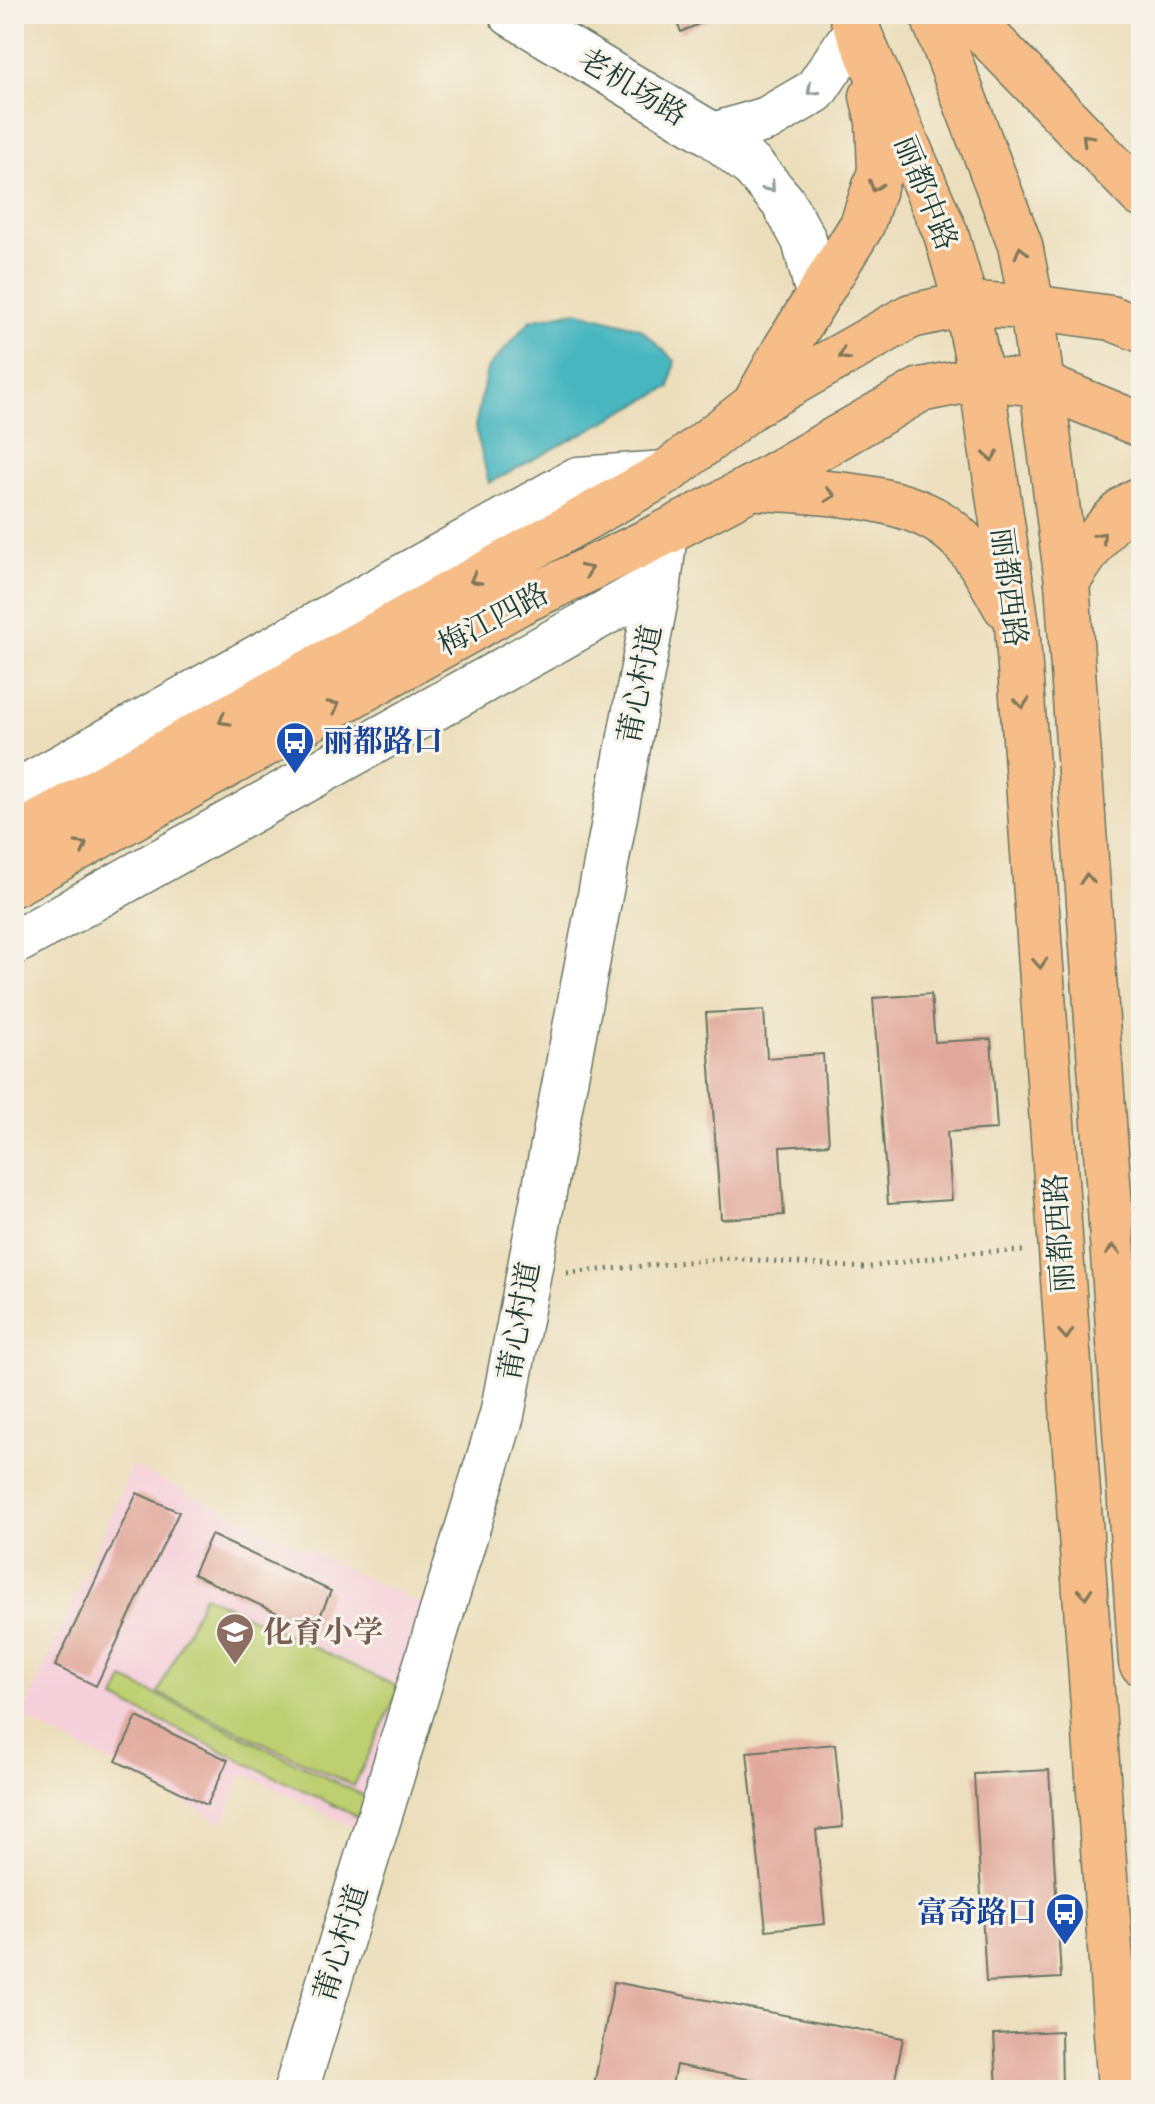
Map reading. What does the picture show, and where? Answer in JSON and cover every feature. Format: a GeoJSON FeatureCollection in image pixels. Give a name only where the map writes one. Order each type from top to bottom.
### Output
{"type":"FeatureCollection","features":[{"type":"Feature","properties":{"kind":"main road"},"geometry":{"type":"LineString","coordinates":[[932,14],[1020,245],[1032,307],[1041,384]]}},
{"type":"Feature","properties":{"kind":"main road"},"geometry":{"type":"LineString","coordinates":[[966,14],[1141,195]]}},
{"type":"Feature","properties":{"kind":"main road"},"geometry":{"type":"LineString","coordinates":[[754,405],[862,225],[880,171],[878,121],[854,21]]}},
{"type":"Feature","properties":{"kind":"main road","name":"丽都中路"},"geometry":{"type":"LineString","coordinates":[[854,21],[946,234],[966,304],[981,378]]}},
{"type":"Feature","properties":{"kind":"main road","name":"梅江四路"},"geometry":{"type":"LineString","coordinates":[[14,837],[666,473],[754,405],[911,316],[966,304],[1032,307],[1111,318],[1141,330]]}},
{"type":"Feature","properties":{"kind":"main road","name":"梅江四路"},"geometry":{"type":"LineString","coordinates":[[14,884],[519,603],[665,533],[752,487],[920,390],[981,378],[1041,384],[1141,425]]}},
{"type":"Feature","properties":{"kind":"main road","name":"丽都西路"},"geometry":{"type":"LineString","coordinates":[[981,378],[1017,625],[1120,2090]]}},
{"type":"Feature","properties":{"kind":"main road","name":"丽都西路"},"geometry":{"type":"LineString","coordinates":[[1041,384],[1067,582],[1141,1663]]}},
{"type":"Feature","properties":{"kind":"main road"},"geometry":{"type":"LineString","coordinates":[[752,487],[874,500],[907,507],[947,527],[977,558],[1017,625]]}},
{"type":"Feature","properties":{"kind":"main road"},"geometry":{"type":"LineString","coordinates":[[1067,582],[1113,522],[1131,503],[1141,499]]}},
{"type":"Feature","properties":{"kind":"street","name":"老机场路"},"geometry":{"type":"LineString","coordinates":[[511,14],[713,135],[753,167],[783,202],[804,240],[818,294]]}},
{"type":"Feature","properties":{"kind":"street"},"geometry":{"type":"LineString","coordinates":[[713,135],[767,119],[815,91],[854,21]]}},
{"type":"Feature","properties":{"kind":"street"},"geometry":{"type":"LineString","coordinates":[[14,793],[578,479],[666,473]]}},
{"type":"Feature","properties":{"kind":"street","name":"莆心村道"},"geometry":{"type":"LineString","coordinates":[[296,2090],[502,1415],[659,583],[665,533]]}},
{"type":"Feature","properties":{"kind":"street"},"geometry":{"type":"LineString","coordinates":[[14,943],[659,583]]}},
{"type":"Feature","properties":{"kind":"path"},"geometry":{"type":"LineString","coordinates":[[526,1277],[730,1258],[864,1268],[962,1253],[1032,1251]]}},
{"type":"Feature","properties":{"kind":"shaded area","name":"化育小学"},"geometry":{"type":"Polygon","coordinates":[[[132,1466],[441,1614],[373,1837],[242,1773],[223,1823],[22,1717],[132,1466]]]}},
{"type":"Feature","properties":{"kind":"green space"},"geometry":{"type":"Polygon","coordinates":[[[204,1595],[400,1688],[354,1786],[158,1693],[204,1595]]]}},
{"type":"Feature","properties":{"kind":"green space"},"geometry":{"type":"Polygon","coordinates":[[[124,1679],[379,1803],[370,1823],[115,1699],[124,1679]]]}},
{"type":"Feature","properties":{"kind":"water"},"geometry":{"type":"Polygon","coordinates":[[[576,311],[640,328],[675,361],[670,387],[489,483],[475,427],[487,369],[531,320],[576,311]]]}},
{"type":"Feature","properties":{"kind":"building"},"geometry":{"type":"Polygon","coordinates":[[[673,14],[721,14],[681,32],[673,14]]]}},
{"type":"Feature","properties":{"kind":"building"},"geometry":{"type":"Polygon","coordinates":[[[931,994],[935,1042],[991,1039],[997,1129],[947,1132],[952,1200],[888,1204],[873,998],[931,994]]]}},
{"type":"Feature","properties":{"kind":"building"},"geometry":{"type":"Polygon","coordinates":[[[764,1010],[767,1058],[823,1054],[829,1144],[780,1147],[784,1215],[721,1219],[706,1013],[764,1010]]]}},
{"type":"Feature","properties":{"kind":"building"},"geometry":{"type":"Polygon","coordinates":[[[137,1493],[179,1512],[96,1686],[55,1666],[137,1493]]]}},
{"type":"Feature","properties":{"kind":"building"},"geometry":{"type":"Polygon","coordinates":[[[211,1535],[331,1591],[314,1630],[193,1574],[211,1535]]]}},
{"type":"Feature","properties":{"kind":"building"},"geometry":{"type":"Polygon","coordinates":[[[137,1717],[228,1760],[207,1805],[116,1761],[137,1717]]]}},
{"type":"Feature","properties":{"kind":"building"},"geometry":{"type":"Polygon","coordinates":[[[835,1744],[843,1827],[816,1830],[825,1924],[766,1930],[747,1752],[835,1744]]]}},
{"type":"Feature","properties":{"kind":"building"},"geometry":{"type":"Polygon","coordinates":[[[1049,1770],[1061,1978],[986,1982],[974,1774],[1049,1770]]]}},
{"type":"Feature","properties":{"kind":"building"},"geometry":{"type":"Polygon","coordinates":[[[614,1982],[903,2038],[893,2090],[804,2090],[676,2065],[671,2090],[593,2090],[614,1982]]]}},
{"type":"Feature","properties":{"kind":"building"},"geometry":{"type":"Polygon","coordinates":[[[1061,2031],[1062,2090],[997,2090],[994,2034],[1061,2031]]]}},
{"type":"Feature","properties":{"kind":"place","name":"丽都路口"},"geometry":{"type":"Point","coordinates":[295,775]}},
{"type":"Feature","properties":{"kind":"place","name":"化育小学"},"geometry":{"type":"Point","coordinates":[235,1666]}},
{"type":"Feature","properties":{"kind":"place","name":"富奇路口"},"geometry":{"type":"Point","coordinates":[1065,1946]}}]}
